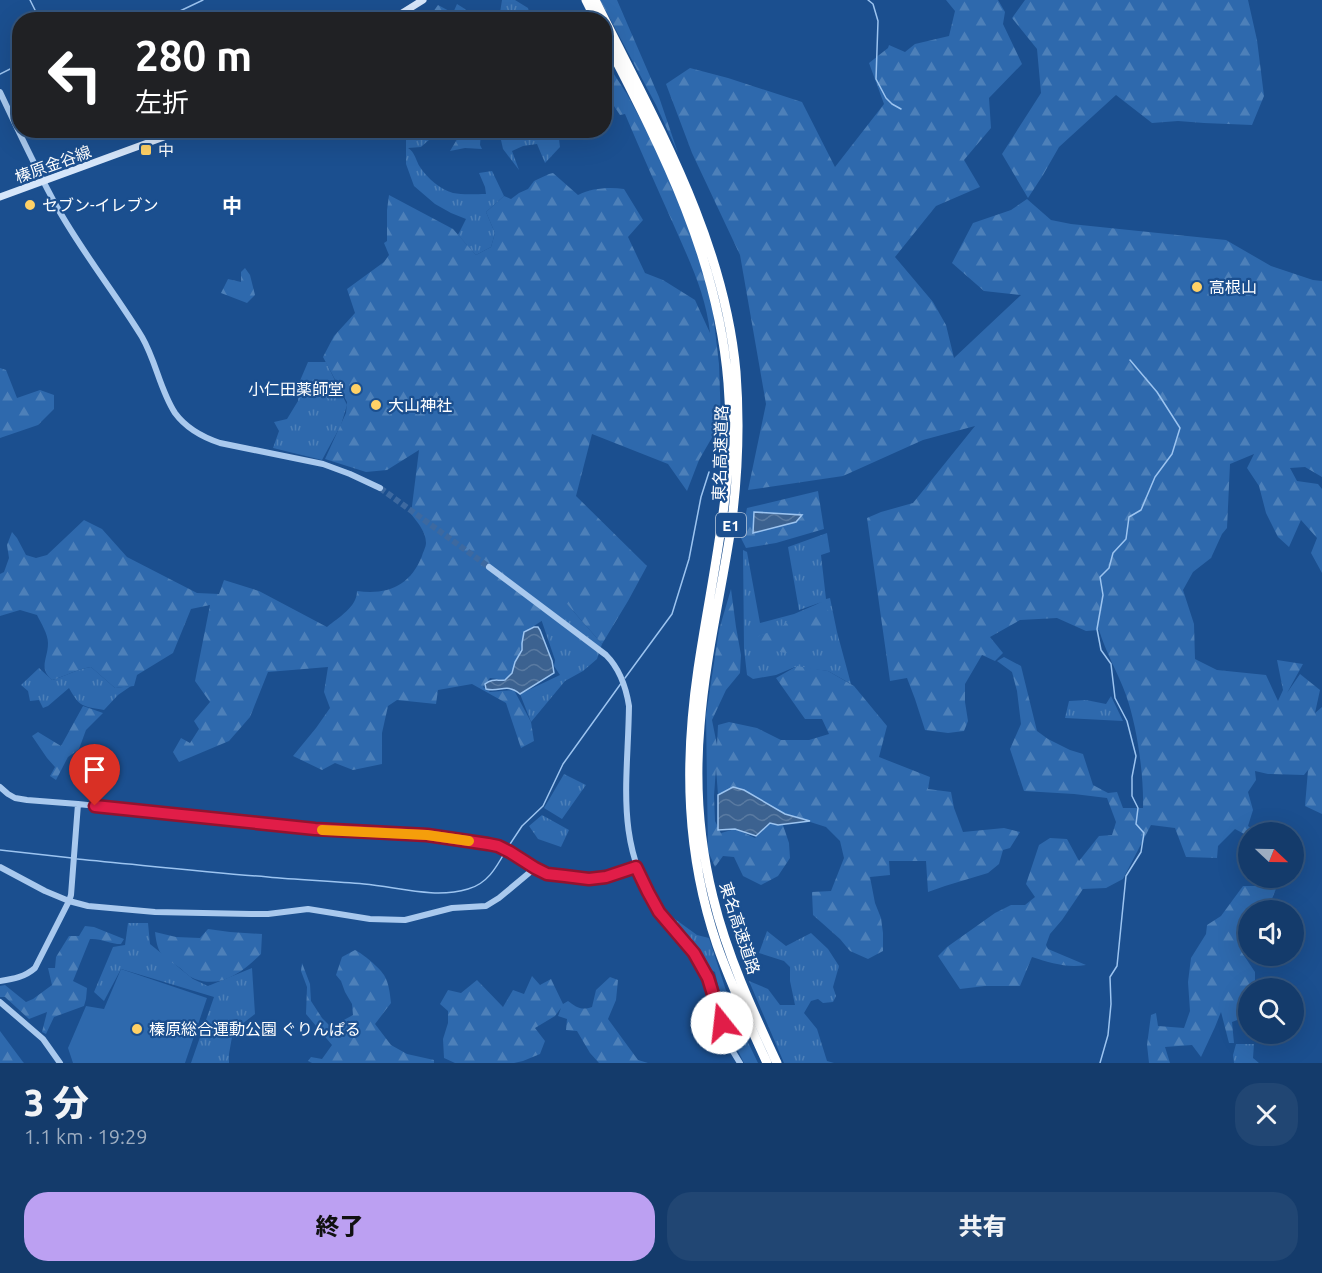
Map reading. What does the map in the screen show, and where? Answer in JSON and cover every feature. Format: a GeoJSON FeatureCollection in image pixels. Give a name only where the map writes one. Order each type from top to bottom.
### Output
{"type":"FeatureCollection","features":[{"type":"Feature","properties":{"kind":"highway","name":"東名高速道路"},"geometry":{"type":"LineString","coordinates":[[612,33],[655,118],[692,200],[717,270],[734,357],[739,424],[737,465],[731,527],[702,708],[698,758],[699,810],[707,872],[719,922],[737,973],[777,1063]]}},
{"type":"Feature","properties":{"kind":"highway","name":"東名高速道路"},"geometry":{"type":"LineString","coordinates":[[612,53],[681,194],[705,261],[721,325],[729,400],[729,463],[723,524],[698,669],[692,719],[689,771],[691,819],[700,882],[717,944],[767,1063]]}},
{"type":"Feature","properties":{"kind":"main road"},"geometry":{"type":"LineString","coordinates":[[404,12],[423,0]]}},
{"type":"Feature","properties":{"kind":"main road","name":"榛原金谷線"},"geometry":{"type":"LineString","coordinates":[[0,197],[161,138]]}},
{"type":"Feature","properties":{"kind":"street"},"geometry":{"type":"LineString","coordinates":[[0,92],[12,116]]}},
{"type":"Feature","properties":{"kind":"street"},"geometry":{"type":"LineString","coordinates":[[23,138],[57,208],[130,318],[144,342],[167,398],[185,424],[197,433],[220,443],[323,464],[380,488]]}},
{"type":"Feature","properties":{"kind":"street"},"geometry":{"type":"LineString","coordinates":[[489,567],[606,655],[623,681],[629,706],[626,821],[636,867],[659,912],[694,953],[708,978],[726,1038],[740,1063]]}},
{"type":"Feature","properties":{"kind":"street"},"geometry":{"type":"LineString","coordinates":[[0,787],[15,798],[315,829],[427,835],[488,844],[507,850],[547,874],[589,879],[606,877],[636,867]]}},
{"type":"Feature","properties":{"kind":"street"},"geometry":{"type":"LineString","coordinates":[[0,981],[29,973],[34,968],[69,901],[78,804]]}},
{"type":"Feature","properties":{"kind":"street"},"geometry":{"type":"LineString","coordinates":[[0,867],[45,891],[88,906],[156,912],[268,914],[308,909],[370,919],[405,920],[452,908],[486,906],[535,868]]}},
{"type":"Feature","properties":{"kind":"street"},"geometry":{"type":"LineString","coordinates":[[0,1002],[43,1038],[60,1063]]}},
{"type":"Feature","properties":{"kind":"green space"},"geometry":{"type":"Polygon","coordinates":[[[502,0],[515,0],[528,8],[529,12],[500,12],[502,0]]]}},
{"type":"Feature","properties":{"kind":"green space"},"geometry":{"type":"Polygon","coordinates":[[[600,0],[617,0],[659,97],[678,153],[656,105],[612,22],[612,12],[606,12],[600,0]]]}},
{"type":"Feature","properties":{"kind":"green space"},"geometry":{"type":"Polygon","coordinates":[[[946,0],[998,0],[1005,12],[1003,24],[1022,64],[989,98],[991,128],[964,160],[980,187],[936,206],[895,257],[933,302],[946,325],[954,358],[1021,295],[984,291],[952,263],[973,223],[1011,210],[1027,199],[1051,220],[1226,240],[1271,266],[1322,281],[1322,477],[1305,467],[1290,468],[1297,481],[1318,484],[1322,489],[1322,573],[1311,553],[1317,538],[1301,520],[1289,547],[1278,537],[1266,513],[1259,486],[1247,468],[1254,454],[1230,464],[1227,528],[1211,558],[1193,572],[1183,590],[1194,624],[1195,659],[1217,670],[1266,675],[1278,701],[1283,690],[1277,660],[1303,664],[1287,693],[1300,674],[1320,690],[1315,713],[1322,707],[1322,814],[1305,806],[1308,770],[1304,775],[1268,774],[1255,771],[1256,780],[1248,792],[1253,810],[1249,822],[1238,822],[1238,831],[1235,829],[1218,846],[1217,858],[1186,857],[1175,828],[1151,825],[1123,879],[1106,888],[1083,889],[1050,934],[1046,945],[1048,949],[1086,965],[1065,965],[1032,957],[1020,986],[960,989],[938,956],[995,913],[1011,905],[1025,905],[1035,897],[1026,884],[1039,845],[1050,838],[1067,839],[1079,861],[1099,836],[1112,835],[1116,822],[1107,798],[1024,791],[1010,749],[1021,724],[1017,691],[1012,672],[997,661],[1004,657],[1021,666],[1037,731],[1070,750],[1083,754],[1093,785],[1108,793],[1117,792],[1123,808],[1143,808],[1139,751],[1126,695],[1099,630],[1086,631],[1057,618],[1020,620],[990,637],[1003,653],[995,661],[982,655],[965,684],[968,721],[964,731],[948,733],[925,730],[907,678],[890,681],[867,518],[913,503],[975,426],[923,440],[843,476],[748,490],[766,404],[740,255],[692,153],[666,84],[690,68],[802,102],[835,167],[884,104],[869,63],[889,45],[905,52],[915,44],[949,36],[955,11],[946,0]]]}},
{"type":"Feature","properties":{"kind":"green space"},"geometry":{"type":"Polygon","coordinates":[[[1025,0],[1248,0],[1257,40],[1264,96],[1252,125],[1178,121],[1152,123],[1116,95],[1059,147],[1028,198],[1002,154],[1041,93],[1037,49],[1012,18],[1025,0]]]}},
{"type":"Feature","properties":{"kind":"green space"},"geometry":{"type":"Polygon","coordinates":[[[457,4],[467,12],[453,12],[457,4]]]}},
{"type":"Feature","properties":{"kind":"green space"},"geometry":{"type":"Polygon","coordinates":[[[438,5],[451,12],[433,12],[438,5]]]}},
{"type":"Feature","properties":{"kind":"green space"},"geometry":{"type":"Polygon","coordinates":[[[612,71],[654,145],[690,223],[711,296],[719,364],[721,422],[699,460],[687,491],[668,464],[592,434],[576,496],[647,566],[602,644],[567,604],[525,632],[515,664],[505,680],[490,678],[483,687],[490,692],[514,690],[531,722],[534,741],[521,748],[506,703],[472,684],[438,690],[436,704],[397,700],[388,706],[382,733],[382,764],[353,770],[335,763],[322,770],[293,756],[330,708],[324,692],[328,667],[268,672],[250,717],[229,741],[179,762],[173,752],[181,738],[190,743],[199,729],[194,721],[210,702],[195,681],[210,605],[191,609],[173,653],[137,675],[134,686],[115,688],[91,667],[52,680],[48,676],[45,663],[48,640],[37,615],[20,610],[0,616],[0,574],[4,572],[9,558],[7,545],[12,532],[26,555],[36,558],[47,555],[84,520],[102,529],[127,557],[197,593],[219,594],[224,580],[259,591],[327,627],[351,607],[357,591],[388,590],[411,575],[426,546],[423,531],[411,514],[419,450],[387,470],[366,472],[325,459],[346,413],[347,402],[323,357],[334,336],[355,313],[347,289],[384,262],[389,255],[384,243],[387,241],[389,195],[453,229],[476,255],[491,247],[495,233],[486,212],[504,196],[511,199],[528,189],[534,181],[549,174],[553,173],[578,195],[601,189],[624,189],[643,220],[628,237],[645,273],[663,280],[695,300],[710,333],[697,279],[625,114],[620,115],[612,103],[612,71]]]}},
{"type":"Feature","properties":{"kind":"green space"},"geometry":{"type":"Polygon","coordinates":[[[406,138],[431,138],[421,147],[408,148],[427,176],[448,191],[461,194],[486,194],[479,173],[492,171],[504,196],[486,212],[495,233],[491,247],[476,255],[458,235],[466,219],[435,204],[414,186],[406,164],[406,138]]]}},
{"type":"Feature","properties":{"kind":"green space"},"geometry":{"type":"Polygon","coordinates":[[[458,138],[480,138],[482,149],[465,148],[450,151],[458,138]]]}},
{"type":"Feature","properties":{"kind":"green space"},"geometry":{"type":"Polygon","coordinates":[[[501,138],[559,138],[560,147],[545,163],[537,144],[523,146],[512,151],[519,170],[503,149],[501,138]]]}},
{"type":"Feature","properties":{"kind":"green space"},"geometry":{"type":"Polygon","coordinates":[[[245,268],[250,275],[255,295],[247,303],[221,293],[228,279],[241,282],[241,272],[245,268]]]}},
{"type":"Feature","properties":{"kind":"green space"},"geometry":{"type":"Polygon","coordinates":[[[308,362],[326,362],[347,405],[341,425],[322,460],[273,448],[279,431],[274,422],[287,419],[298,401],[299,383],[308,362]]]}},
{"type":"Feature","properties":{"kind":"green space"},"geometry":{"type":"Polygon","coordinates":[[[0,368],[6,370],[17,398],[40,390],[54,395],[54,409],[38,425],[0,438],[0,368]]]}},
{"type":"Feature","properties":{"kind":"green space"},"geometry":{"type":"Polygon","coordinates":[[[818,491],[824,529],[776,543],[746,548],[741,538],[747,508],[818,491]]]}},
{"type":"Feature","properties":{"kind":"green space"},"geometry":{"type":"Polygon","coordinates":[[[827,533],[830,552],[821,555],[826,599],[830,598],[851,684],[828,671],[795,667],[776,675],[753,679],[747,675],[744,649],[743,550],[747,552],[760,623],[794,614],[822,602],[799,610],[788,547],[827,533]]]}},
{"type":"Feature","properties":{"kind":"green space"},"geometry":{"type":"Polygon","coordinates":[[[731,589],[741,655],[740,673],[726,690],[712,720],[717,745],[718,725],[729,722],[757,728],[781,740],[809,740],[829,734],[822,719],[805,719],[776,678],[797,666],[828,671],[854,686],[887,726],[879,757],[930,777],[928,789],[951,792],[963,832],[1004,828],[1020,832],[1010,848],[1003,850],[999,864],[988,873],[928,892],[926,861],[889,861],[890,875],[870,877],[875,903],[881,918],[883,951],[868,959],[850,951],[813,915],[812,892],[831,891],[844,858],[840,841],[826,827],[785,814],[746,791],[733,787],[718,795],[716,768],[715,821],[721,833],[735,829],[755,838],[770,823],[783,825],[789,843],[790,858],[778,876],[761,885],[743,876],[734,857],[723,856],[715,867],[708,851],[706,715],[719,630],[731,589]]]}},
{"type":"Feature","properties":{"kind":"green space"},"geometry":{"type":"Polygon","coordinates":[[[821,602],[831,614],[834,626],[786,653],[753,647],[754,638],[777,629],[821,602]]]}},
{"type":"Feature","properties":{"kind":"green space"},"geometry":{"type":"Polygon","coordinates":[[[567,604],[602,644],[597,659],[583,671],[565,681],[531,722],[520,694],[560,675],[554,666],[555,660],[538,610],[567,604]]]}},
{"type":"Feature","properties":{"kind":"green space"},"geometry":{"type":"Polygon","coordinates":[[[91,667],[115,688],[131,686],[118,695],[104,710],[79,703],[69,688],[43,708],[39,700],[30,701],[28,691],[21,685],[39,668],[52,680],[91,667]]]}},
{"type":"Feature","properties":{"kind":"green space"},"geometry":{"type":"Polygon","coordinates":[[[1111,696],[1123,721],[1065,718],[1069,701],[1086,700],[1106,704],[1111,696]]]}},
{"type":"Feature","properties":{"kind":"green space"},"geometry":{"type":"Polygon","coordinates":[[[83,706],[103,713],[86,730],[79,749],[68,757],[56,780],[50,776],[55,767],[32,736],[38,732],[61,746],[83,706]]]}},
{"type":"Feature","properties":{"kind":"green space"},"geometry":{"type":"Polygon","coordinates":[[[564,774],[586,785],[562,819],[544,808],[564,774]]]}},
{"type":"Feature","properties":{"kind":"green space"},"geometry":{"type":"Polygon","coordinates":[[[542,815],[569,830],[561,847],[538,839],[529,826],[542,815]]]}},
{"type":"Feature","properties":{"kind":"green space"},"geometry":{"type":"Polygon","coordinates":[[[1242,888],[1276,888],[1272,900],[1238,900],[1238,966],[1251,966],[1255,972],[1255,978],[1238,978],[1238,1020],[1232,1022],[1234,1043],[1229,1043],[1221,1012],[1201,1057],[1192,1045],[1165,1047],[1170,1063],[1149,1063],[1147,1045],[1151,1015],[1156,1013],[1158,1026],[1184,1028],[1190,1011],[1188,982],[1191,958],[1206,934],[1207,925],[1221,916],[1242,888]]]}},
{"type":"Feature","properties":{"kind":"green space"},"geometry":{"type":"Polygon","coordinates":[[[668,914],[697,935],[709,938],[732,1009],[758,1063],[744,1063],[730,1030],[715,972],[708,968],[668,914]]]}},
{"type":"Feature","properties":{"kind":"green space"},"geometry":{"type":"Polygon","coordinates":[[[128,923],[148,923],[150,944],[193,979],[208,986],[252,968],[255,1014],[233,1031],[229,1063],[191,1063],[214,997],[121,969],[104,1001],[94,992],[113,947],[125,945],[128,923]]]}},
{"type":"Feature","properties":{"kind":"green space"},"geometry":{"type":"Polygon","coordinates":[[[85,926],[94,927],[124,939],[121,944],[90,939],[73,981],[87,988],[84,1006],[54,1017],[46,1034],[42,1032],[47,1012],[29,1019],[5,997],[0,997],[0,986],[5,985],[26,1002],[33,999],[52,985],[48,968],[55,968],[56,957],[69,936],[79,936],[85,926]]]}},
{"type":"Feature","properties":{"kind":"green space"},"geometry":{"type":"Polygon","coordinates":[[[208,929],[262,934],[261,954],[231,977],[214,982],[189,976],[159,951],[155,932],[176,937],[200,938],[208,929]]]}},
{"type":"Feature","properties":{"kind":"green space"},"geometry":{"type":"Polygon","coordinates":[[[767,931],[786,946],[811,933],[828,949],[839,966],[833,987],[836,996],[833,1002],[823,1003],[818,999],[811,1001],[804,1013],[817,1029],[827,1061],[834,1063],[784,1063],[749,981],[768,989],[780,1005],[795,1005],[790,981],[790,967],[784,961],[759,953],[767,931]]]}},
{"type":"Feature","properties":{"kind":"green space"},"geometry":{"type":"Polygon","coordinates":[[[355,950],[378,968],[388,985],[391,1003],[375,1024],[391,1045],[407,1054],[434,1060],[434,1063],[312,1063],[308,1061],[311,1057],[322,1059],[332,1045],[306,1014],[307,987],[301,971],[302,963],[310,984],[311,1001],[331,1027],[353,1015],[352,1004],[336,975],[342,957],[355,950]]]}},
{"type":"Feature","properties":{"kind":"green space","name":"榛原総合運動公園 ぐりんぱる"},"geometry":{"type":"Polygon","coordinates":[[[121,969],[207,998],[185,1063],[73,1063],[68,1048],[86,1006],[104,1009],[121,969]]]}},
{"type":"Feature","properties":{"kind":"green space"},"geometry":{"type":"Polygon","coordinates":[[[532,976],[540,985],[551,979],[563,1004],[568,1001],[576,1007],[585,1009],[592,1007],[596,990],[610,977],[618,980],[616,1000],[608,1019],[638,1060],[648,1063],[599,1063],[577,1031],[566,1030],[567,1019],[558,1016],[561,1008],[555,1016],[535,1028],[545,1041],[540,1054],[514,1063],[455,1063],[444,1058],[443,1039],[448,1023],[448,1011],[440,1004],[448,990],[461,993],[477,980],[503,1007],[513,990],[524,994],[532,976]]]}},
{"type":"Feature","properties":{"kind":"green space"},"geometry":{"type":"Polygon","coordinates":[[[0,1031],[23,1062],[24,1063],[0,1063],[0,1031]]]}},
{"type":"Feature","properties":{"kind":"green space"},"geometry":{"type":"Polygon","coordinates":[[[1236,1044],[1254,1044],[1253,1058],[1259,1063],[1234,1063],[1233,1055],[1236,1044]]]}},
{"type":"Feature","properties":{"kind":"water"},"geometry":{"type":"Polygon","coordinates":[[[754,512],[802,515],[796,522],[753,533],[754,512]]]}},
{"type":"Feature","properties":{"kind":"water"},"geometry":{"type":"Polygon","coordinates":[[[534,627],[540,630],[552,661],[554,673],[520,694],[507,688],[486,689],[485,684],[488,682],[505,680],[512,673],[522,650],[524,632],[534,627]]]}},
{"type":"Feature","properties":{"kind":"water"},"geometry":{"type":"Polygon","coordinates":[[[733,787],[744,790],[785,814],[810,821],[778,825],[770,823],[756,836],[735,829],[718,830],[718,795],[733,787]]]}},
{"type":"Feature","properties":{"kind":"waterway"},"geometry":{"type":"LineString","coordinates":[[30,0],[36,12]]}},
{"type":"Feature","properties":{"kind":"waterway"},"geometry":{"type":"LineString","coordinates":[[178,12],[203,0]]}},
{"type":"Feature","properties":{"kind":"waterway"},"geometry":{"type":"LineString","coordinates":[[868,0],[873,4],[878,21],[876,79],[886,98],[901,109]]}},
{"type":"Feature","properties":{"kind":"waterway"},"geometry":{"type":"LineString","coordinates":[[0,74],[12,68]]}},
{"type":"Feature","properties":{"kind":"waterway"},"geometry":{"type":"LineString","coordinates":[[1100,1063],[1108,1035],[1111,1004],[1110,977],[1117,966],[1126,876],[1141,852],[1144,833],[1136,824],[1138,808],[1132,796],[1132,777],[1136,756],[1127,721],[1115,698],[1111,664],[1101,650],[1097,629],[1103,595],[1100,577],[1109,568],[1113,553],[1126,539],[1129,517],[1141,510],[1155,477],[1172,454],[1180,428],[1157,392],[1130,360]]}},
{"type":"Feature","properties":{"kind":"waterway"},"geometry":{"type":"LineString","coordinates":[[625,678],[672,614],[689,559],[701,497],[709,472]]}},
{"type":"Feature","properties":{"kind":"waterway"},"geometry":{"type":"LineString","coordinates":[[508,847],[522,826],[543,806],[563,764],[622,682]]}},
{"type":"Feature","properties":{"kind":"waterway"},"geometry":{"type":"LineString","coordinates":[[0,850],[72,858]]}},
{"type":"Feature","properties":{"kind":"waterway"},"geometry":{"type":"LineString","coordinates":[[77,859],[442,893],[475,887],[486,879],[505,852]]}},
{"type":"Feature","properties":{"kind":"tunnel"},"geometry":{"type":"LineString","coordinates":[[380,488],[489,567]]}},
{"type":"Feature","properties":{"kind":"slow traffic"},"geometry":{"type":"LineString","coordinates":[[322,830],[427,835],[469,841]]}},
{"type":"Feature","properties":{"kind":"place","name":"中"},"geometry":{"type":"Point","coordinates":[146,150]}},
{"type":"Feature","properties":{"kind":"place","name":"セブン-イレブン"},"geometry":{"type":"Point","coordinates":[30,205]}},
{"type":"Feature","properties":{"kind":"place","name":"高根山"},"geometry":{"type":"Point","coordinates":[1197,287]}},
{"type":"Feature","properties":{"kind":"place","name":"小仁田薬師堂"},"geometry":{"type":"Point","coordinates":[356,389]}},
{"type":"Feature","properties":{"kind":"place","name":"大山神社"},"geometry":{"type":"Point","coordinates":[376,405]}},
{"type":"Feature","properties":{"kind":"place","name":"榛原総合運動公園 ぐりんぱる"},"geometry":{"type":"Point","coordinates":[137,1029]}},
{"type":"Feature","properties":{"kind":"district","name":"中"},"geometry":{"type":"Point","coordinates":[232,205]}},
{"type":"Feature","properties":{"kind":"route"},"geometry":{"type":"LineString","coordinates":[[95,806],[315,829],[427,835],[488,844],[514,854],[547,874],[589,879],[606,877],[636,867],[659,912],[694,953],[708,978],[722,1023]]}}]}
